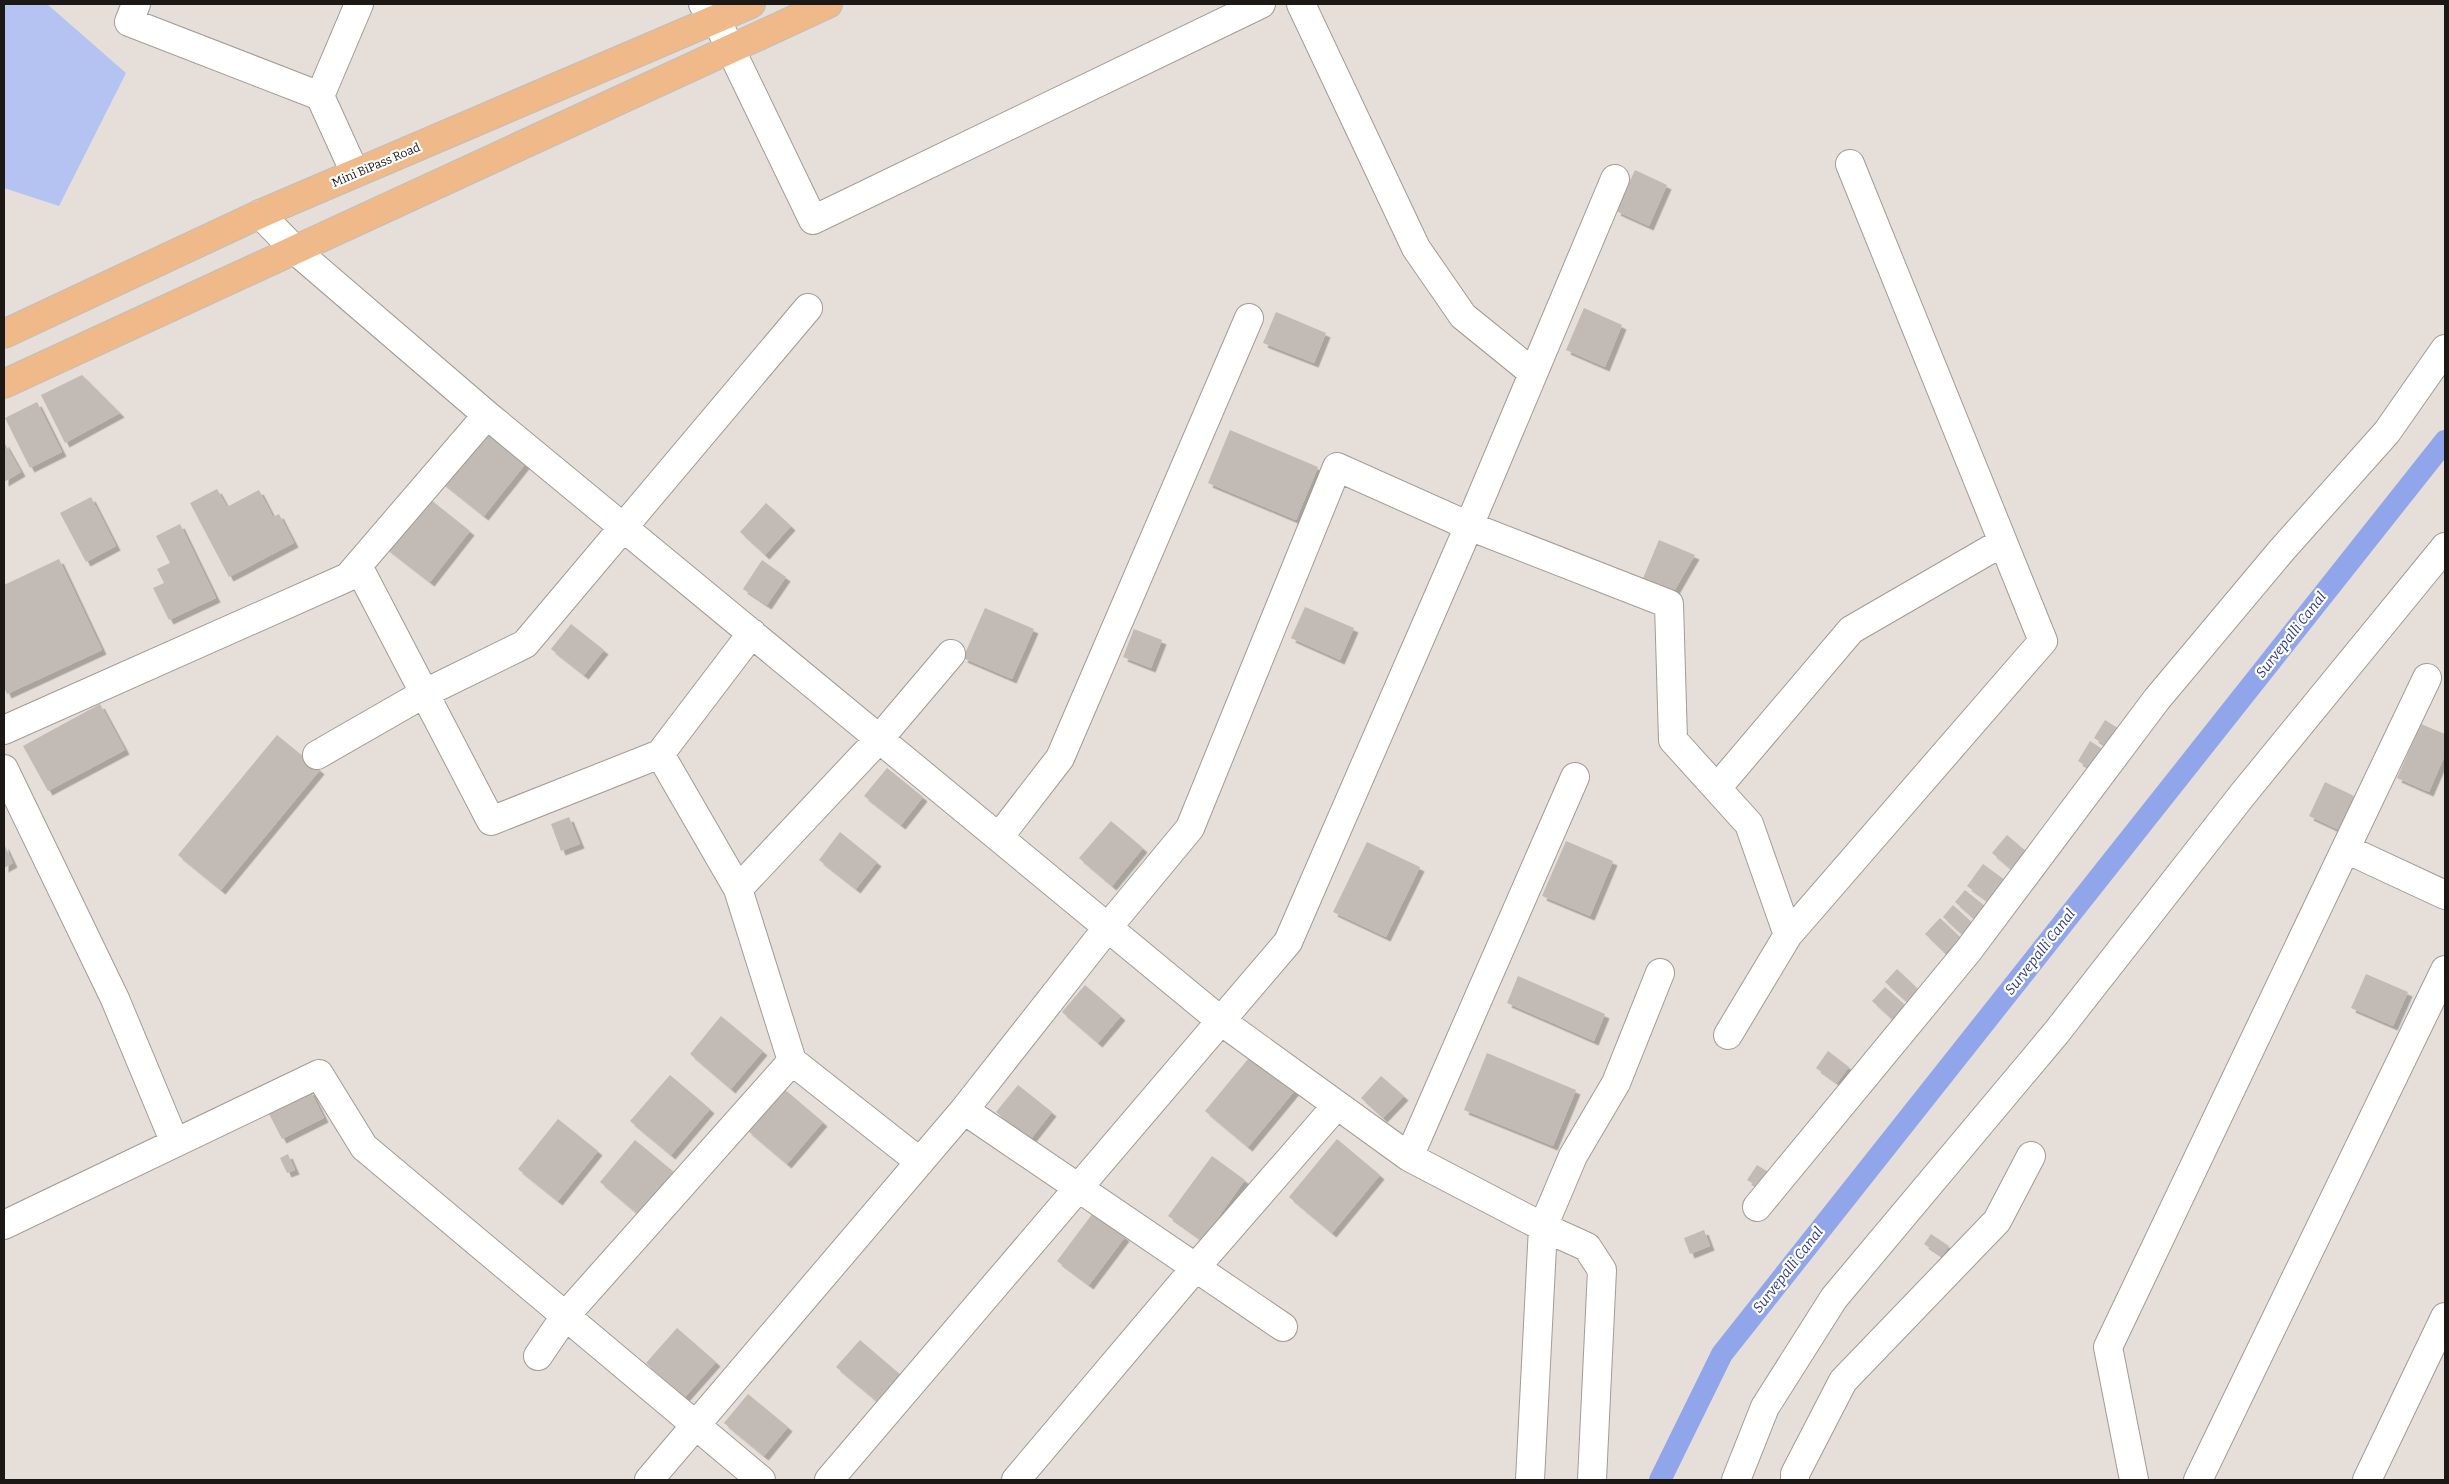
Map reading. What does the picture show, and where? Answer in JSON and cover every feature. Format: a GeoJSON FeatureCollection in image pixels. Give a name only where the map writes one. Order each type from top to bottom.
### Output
{"type":"FeatureCollection","features":[{"type":"Feature","properties":{"kind":"main road","name":"Mini BiPass Road"},"geometry":{"type":"LineString","coordinates":[[4,334],[260,214],[355,173],[711,9],[752,4]]}},
{"type":"Feature","properties":{"kind":"main road"},"geometry":{"type":"LineString","coordinates":[[4,384],[828,4]]}},
{"type":"Feature","properties":{"kind":"street"},"geometry":{"type":"LineString","coordinates":[[136,4],[129,22],[320,96],[355,173]]}},
{"type":"Feature","properties":{"kind":"street"},"geometry":{"type":"LineString","coordinates":[[320,96],[360,4]]}},
{"type":"Feature","properties":{"kind":"street"},"geometry":{"type":"LineString","coordinates":[[711,9],[813,220],[1260,4]]}},
{"type":"Feature","properties":{"kind":"street"},"geometry":{"type":"LineString","coordinates":[[1301,4],[1416,248],[1462,316],[1532,372]]}},
{"type":"Feature","properties":{"kind":"street"},"geometry":{"type":"LineString","coordinates":[[1728,1035],[1788,935],[2043,641],[1850,164]]}},
{"type":"Feature","properties":{"kind":"street"},"geometry":{"type":"LineString","coordinates":[[829,1480],[1288,942],[1469,526],[1532,372],[1615,179]]}},
{"type":"Feature","properties":{"kind":"street"},"geometry":{"type":"LineString","coordinates":[[260,214],[295,250],[487,415],[1221,1021],[1409,1157],[1543,1227],[1587,1246],[1602,1270],[1592,1480]]}},
{"type":"Feature","properties":{"kind":"street"},"geometry":{"type":"LineString","coordinates":[[317,754],[425,693],[525,644],[808,308]]}},
{"type":"Feature","properties":{"kind":"street"},"geometry":{"type":"LineString","coordinates":[[998,837],[1060,758],[1249,318]]}},
{"type":"Feature","properties":{"kind":"street"},"geometry":{"type":"LineString","coordinates":[[1757,1207],[1968,951],[2157,699],[2281,551],[2387,432],[2445,349]]}},
{"type":"Feature","properties":{"kind":"street"},"geometry":{"type":"LineString","coordinates":[[4,730],[348,577],[487,415]]}},
{"type":"Feature","properties":{"kind":"street"},"geometry":{"type":"LineString","coordinates":[[649,1480],[964,1110],[1108,927],[1190,828],[1337,467],[1469,526],[1668,604],[1673,740],[1749,824],[1788,935]]}},
{"type":"Feature","properties":{"kind":"street"},"geometry":{"type":"LineString","coordinates":[[1717,788],[1851,630],[2002,542]]}},
{"type":"Feature","properties":{"kind":"street"},"geometry":{"type":"LineString","coordinates":[[1736,1480],[1765,1407],[1834,1298],[2056,1033],[2242,794],[2445,547]]}},
{"type":"Feature","properties":{"kind":"street"},"geometry":{"type":"LineString","coordinates":[[358,566],[491,821],[660,754],[752,633]]}},
{"type":"Feature","properties":{"kind":"street"},"geometry":{"type":"LineString","coordinates":[[738,888],[879,739],[950,654]]}},
{"type":"Feature","properties":{"kind":"street"},"geometry":{"type":"LineString","coordinates":[[2134,1480],[2108,1346],[2427,678]]}},
{"type":"Feature","properties":{"kind":"street"},"geometry":{"type":"LineString","coordinates":[[660,754],[738,888],[792,1061],[920,1162]]}},
{"type":"Feature","properties":{"kind":"street"},"geometry":{"type":"LineString","coordinates":[[4,769],[115,999],[175,1143]]}},
{"type":"Feature","properties":{"kind":"street"},"geometry":{"type":"LineString","coordinates":[[1409,1157],[1575,778]]}},
{"type":"Feature","properties":{"kind":"street"},"geometry":{"type":"LineString","coordinates":[[2346,849],[2445,895]]}},
{"type":"Feature","properties":{"kind":"street"},"geometry":{"type":"LineString","coordinates":[[2198,1480],[2445,970]]}},
{"type":"Feature","properties":{"kind":"street"},"geometry":{"type":"LineString","coordinates":[[1530,1480],[1543,1227],[1573,1156],[1616,1083],[1660,973]]}},
{"type":"Feature","properties":{"kind":"street"},"geometry":{"type":"LineString","coordinates":[[538,1356],[566,1315],[792,1061]]}},
{"type":"Feature","properties":{"kind":"street"},"geometry":{"type":"LineString","coordinates":[[4,1225],[319,1074],[364,1146],[761,1480]]}},
{"type":"Feature","properties":{"kind":"street"},"geometry":{"type":"LineString","coordinates":[[1016,1480],[1196,1267],[1337,1105]]}},
{"type":"Feature","properties":{"kind":"street"},"geometry":{"type":"LineString","coordinates":[[964,1110],[1283,1327]]}},
{"type":"Feature","properties":{"kind":"street"},"geometry":{"type":"LineString","coordinates":[[1795,1480],[1795,1474],[1843,1381],[1996,1221],[2032,1156]]}},
{"type":"Feature","properties":{"kind":"street"},"geometry":{"type":"LineString","coordinates":[[2367,1480],[2445,1317]]}},
{"type":"Feature","properties":{"kind":"shaded area"},"geometry":{"type":"Polygon","coordinates":[[[4,4],[47,4],[126,73],[59,206],[4,188],[4,4]]]}},
{"type":"Feature","properties":{"kind":"building"},"geometry":{"type":"Polygon","coordinates":[[[1635,170],[1667,185],[1649,226],[1616,211],[1635,170]]]}},
{"type":"Feature","properties":{"kind":"building"},"geometry":{"type":"Polygon","coordinates":[[[1584,308],[1622,325],[1605,367],[1566,350],[1584,308]]]}},
{"type":"Feature","properties":{"kind":"building"},"geometry":{"type":"Polygon","coordinates":[[[1276,312],[1326,333],[1314,363],[1263,343],[1276,312]]]}},
{"type":"Feature","properties":{"kind":"building"},"geometry":{"type":"Polygon","coordinates":[[[82,375],[120,413],[65,443],[41,395],[82,375]]]}},
{"type":"Feature","properties":{"kind":"building"},"geometry":{"type":"Polygon","coordinates":[[[37,402],[62,452],[30,468],[5,418],[37,402]]]}},
{"type":"Feature","properties":{"kind":"building"},"geometry":{"type":"Polygon","coordinates":[[[482,426],[527,462],[484,516],[439,480],[482,426]]]}},
{"type":"Feature","properties":{"kind":"building"},"geometry":{"type":"Polygon","coordinates":[[[1230,430],[1318,467],[1296,520],[1208,483],[1230,430]]]}},
{"type":"Feature","properties":{"kind":"building"},"geometry":{"type":"Polygon","coordinates":[[[4,442],[21,472],[4,482],[4,442]]]}},
{"type":"Feature","properties":{"kind":"building"},"geometry":{"type":"Polygon","coordinates":[[[217,489],[227,507],[259,490],[273,517],[279,514],[294,543],[229,577],[190,503],[217,489]]]}},
{"type":"Feature","properties":{"kind":"building"},"geometry":{"type":"Polygon","coordinates":[[[426,496],[470,531],[430,582],[385,547],[426,496]]]}},
{"type":"Feature","properties":{"kind":"building"},"geometry":{"type":"Polygon","coordinates":[[[91,497],[116,546],[86,562],[60,513],[91,497]]]}},
{"type":"Feature","properties":{"kind":"building"},"geometry":{"type":"Polygon","coordinates":[[[766,503],[791,526],[765,555],[740,532],[766,503]]]}},
{"type":"Feature","properties":{"kind":"building"},"geometry":{"type":"Polygon","coordinates":[[[180,524],[216,598],[169,620],[153,588],[164,583],[157,569],[170,563],[156,536],[180,524]]]}},
{"type":"Feature","properties":{"kind":"building"},"geometry":{"type":"Polygon","coordinates":[[[1659,540],[1695,555],[1672,595],[1641,583],[1659,540]]]}},
{"type":"Feature","properties":{"kind":"building"},"geometry":{"type":"Polygon","coordinates":[[[59,559],[102,650],[7,694],[4,687],[4,585],[59,559]]]}},
{"type":"Feature","properties":{"kind":"building"},"geometry":{"type":"Polygon","coordinates":[[[762,560],[786,577],[767,605],[743,589],[762,560]]]}},
{"type":"Feature","properties":{"kind":"building"},"geometry":{"type":"Polygon","coordinates":[[[1305,607],[1354,628],[1340,660],[1291,638],[1305,607]]]}},
{"type":"Feature","properties":{"kind":"building"},"geometry":{"type":"Polygon","coordinates":[[[985,608],[1034,629],[1012,679],[963,658],[985,608]]]}},
{"type":"Feature","properties":{"kind":"building"},"geometry":{"type":"Polygon","coordinates":[[[571,624],[604,650],[584,675],[551,649],[571,624]]]}},
{"type":"Feature","properties":{"kind":"building"},"geometry":{"type":"Polygon","coordinates":[[[1134,629],[1162,640],[1151,668],[1123,657],[1134,629]]]}},
{"type":"Feature","properties":{"kind":"building"},"geometry":{"type":"Polygon","coordinates":[[[100,704],[125,750],[48,791],[23,746],[100,704]]]}},
{"type":"Feature","properties":{"kind":"building"},"geometry":{"type":"Polygon","coordinates":[[[2105,720],[2124,732],[2113,750],[2094,738],[2105,720]]]}},
{"type":"Feature","properties":{"kind":"building"},"geometry":{"type":"Polygon","coordinates":[[[2421,724],[2445,734],[2445,755],[2429,792],[2397,778],[2421,724]]]}},
{"type":"Feature","properties":{"kind":"building"},"geometry":{"type":"Polygon","coordinates":[[[277,735],[320,770],[221,890],[178,855],[277,735]]]}},
{"type":"Feature","properties":{"kind":"building"},"geometry":{"type":"Polygon","coordinates":[[[2090,741],[2107,752],[2095,771],[2078,761],[2090,741]]]}},
{"type":"Feature","properties":{"kind":"building"},"geometry":{"type":"Polygon","coordinates":[[[887,768],[923,797],[901,825],[864,796],[887,768]]]}},
{"type":"Feature","properties":{"kind":"building"},"geometry":{"type":"Polygon","coordinates":[[[2325,782],[2354,796],[2339,830],[2309,816],[2325,782]]]}},
{"type":"Feature","properties":{"kind":"building"},"geometry":{"type":"Polygon","coordinates":[[[569,817],[580,844],[561,851],[551,824],[569,817]]]}},
{"type":"Feature","properties":{"kind":"building"},"geometry":{"type":"Polygon","coordinates":[[[1111,821],[1143,848],[1112,886],[1079,858],[1111,821]]]}},
{"type":"Feature","properties":{"kind":"building"},"geometry":{"type":"Polygon","coordinates":[[[840,832],[877,862],[856,889],[819,860],[840,832]]]}},
{"type":"Feature","properties":{"kind":"building"},"geometry":{"type":"Polygon","coordinates":[[[2007,835],[2028,853],[2012,870],[1992,853],[2007,835]]]}},
{"type":"Feature","properties":{"kind":"building"},"geometry":{"type":"Polygon","coordinates":[[[1566,841],[1613,861],[1590,916],[1542,896],[1566,841]]]}},
{"type":"Feature","properties":{"kind":"building"},"geometry":{"type":"Polygon","coordinates":[[[1367,842],[1420,867],[1386,937],[1333,912],[1367,842]]]}},
{"type":"Feature","properties":{"kind":"building"},"geometry":{"type":"Polygon","coordinates":[[[4,844],[13,863],[4,868],[4,844]]]}},
{"type":"Feature","properties":{"kind":"building"},"geometry":{"type":"Polygon","coordinates":[[[1983,864],[2009,883],[1993,905],[1967,886],[1983,864]]]}},
{"type":"Feature","properties":{"kind":"building"},"geometry":{"type":"Polygon","coordinates":[[[1965,890],[1991,911],[1980,924],[1955,902],[1965,890]]]}},
{"type":"Feature","properties":{"kind":"building"},"geometry":{"type":"Polygon","coordinates":[[[1953,905],[1979,929],[1968,940],[1943,917],[1953,905]]]}},
{"type":"Feature","properties":{"kind":"building"},"geometry":{"type":"Polygon","coordinates":[[[1940,918],[1961,938],[1945,953],[1925,934],[1940,918]]]}},
{"type":"Feature","properties":{"kind":"building"},"geometry":{"type":"Polygon","coordinates":[[[1897,969],[1919,990],[1908,1003],[1885,982],[1897,969]]]}},
{"type":"Feature","properties":{"kind":"building"},"geometry":{"type":"Polygon","coordinates":[[[2366,974],[2408,992],[2393,1026],[2351,1008],[2366,974]]]}},
{"type":"Feature","properties":{"kind":"building"},"geometry":{"type":"Polygon","coordinates":[[[1518,976],[1605,1014],[1594,1041],[1507,1003],[1518,976]]]}},
{"type":"Feature","properties":{"kind":"building"},"geometry":{"type":"Polygon","coordinates":[[[1085,985],[1121,1016],[1098,1043],[1062,1012],[1085,985]]]}},
{"type":"Feature","properties":{"kind":"building"},"geometry":{"type":"Polygon","coordinates":[[[1885,987],[1905,1005],[1892,1019],[1872,1001],[1885,987]]]}},
{"type":"Feature","properties":{"kind":"building"},"geometry":{"type":"Polygon","coordinates":[[[721,1016],[763,1051],[731,1089],[690,1054],[721,1016]]]}},
{"type":"Feature","properties":{"kind":"building"},"geometry":{"type":"Polygon","coordinates":[[[1828,1051],[1849,1067],[1837,1083],[1816,1068],[1828,1051]]]}},
{"type":"Feature","properties":{"kind":"building"},"geometry":{"type":"Polygon","coordinates":[[[1253,1053],[1296,1089],[1248,1147],[1205,1111],[1253,1053]]]}},
{"type":"Feature","properties":{"kind":"building"},"geometry":{"type":"Polygon","coordinates":[[[1487,1053],[1576,1090],[1553,1146],[1464,1110],[1487,1053]]]}},
{"type":"Feature","properties":{"kind":"building"},"geometry":{"type":"Polygon","coordinates":[[[670,1075],[710,1109],[671,1155],[630,1121],[670,1075]]]}},
{"type":"Feature","properties":{"kind":"building"},"geometry":{"type":"Polygon","coordinates":[[[1381,1076],[1404,1096],[1383,1118],[1361,1098],[1381,1076]]]}},
{"type":"Feature","properties":{"kind":"building"},"geometry":{"type":"Polygon","coordinates":[[[1018,1085],[1052,1112],[1030,1140],[996,1112],[1018,1085]]]}},
{"type":"Feature","properties":{"kind":"building"},"geometry":{"type":"Polygon","coordinates":[[[783,1088],[823,1122],[787,1164],[747,1130],[783,1088]]]}},
{"type":"Feature","properties":{"kind":"building"},"geometry":{"type":"Polygon","coordinates":[[[310,1090],[324,1118],[282,1139],[268,1112],[310,1090]]]}},
{"type":"Feature","properties":{"kind":"building"},"geometry":{"type":"Polygon","coordinates":[[[558,1119],[598,1151],[558,1201],[518,1169],[558,1119]]]}},
{"type":"Feature","properties":{"kind":"building"},"geometry":{"type":"Polygon","coordinates":[[[1337,1139],[1380,1175],[1332,1233],[1289,1197],[1337,1139]]]}},
{"type":"Feature","properties":{"kind":"building"},"geometry":{"type":"Polygon","coordinates":[[[635,1140],[674,1172],[639,1215],[600,1182],[635,1140]]]}},
{"type":"Feature","properties":{"kind":"building"},"geometry":{"type":"Polygon","coordinates":[[[288,1154],[295,1170],[287,1173],[280,1158],[288,1154]]]}},
{"type":"Feature","properties":{"kind":"building"},"geometry":{"type":"Polygon","coordinates":[[[1212,1156],[1245,1180],[1202,1240],[1168,1216],[1212,1156]]]}},
{"type":"Feature","properties":{"kind":"building"},"geometry":{"type":"Polygon","coordinates":[[[1757,1165],[1773,1175],[1763,1190],[1747,1180],[1757,1165]]]}},
{"type":"Feature","properties":{"kind":"building"},"geometry":{"type":"Polygon","coordinates":[[[1093,1213],[1125,1237],[1089,1285],[1057,1261],[1093,1213]]]}},
{"type":"Feature","properties":{"kind":"building"},"geometry":{"type":"Polygon","coordinates":[[[1704,1230],[1710,1246],[1690,1254],[1684,1238],[1704,1230]]]}},
{"type":"Feature","properties":{"kind":"building"},"geometry":{"type":"Polygon","coordinates":[[[1931,1234],[1949,1246],[1942,1256],[1924,1244],[1931,1234]]]}},
{"type":"Feature","properties":{"kind":"building"},"geometry":{"type":"Polygon","coordinates":[[[677,1328],[716,1362],[685,1397],[646,1363],[677,1328]]]}},
{"type":"Feature","properties":{"kind":"building"},"geometry":{"type":"Polygon","coordinates":[[[860,1340],[902,1376],[879,1403],[836,1367],[860,1340]]]}},
{"type":"Feature","properties":{"kind":"building"},"geometry":{"type":"Polygon","coordinates":[[[748,1394],[788,1427],[764,1456],[724,1423],[748,1394]]]}},
{"type":"Feature","properties":{"kind":"waterway","name":"Survepalli Canal"},"geometry":{"type":"LineString","coordinates":[[1660,1480],[1722,1354],[2445,441]]}}]}
